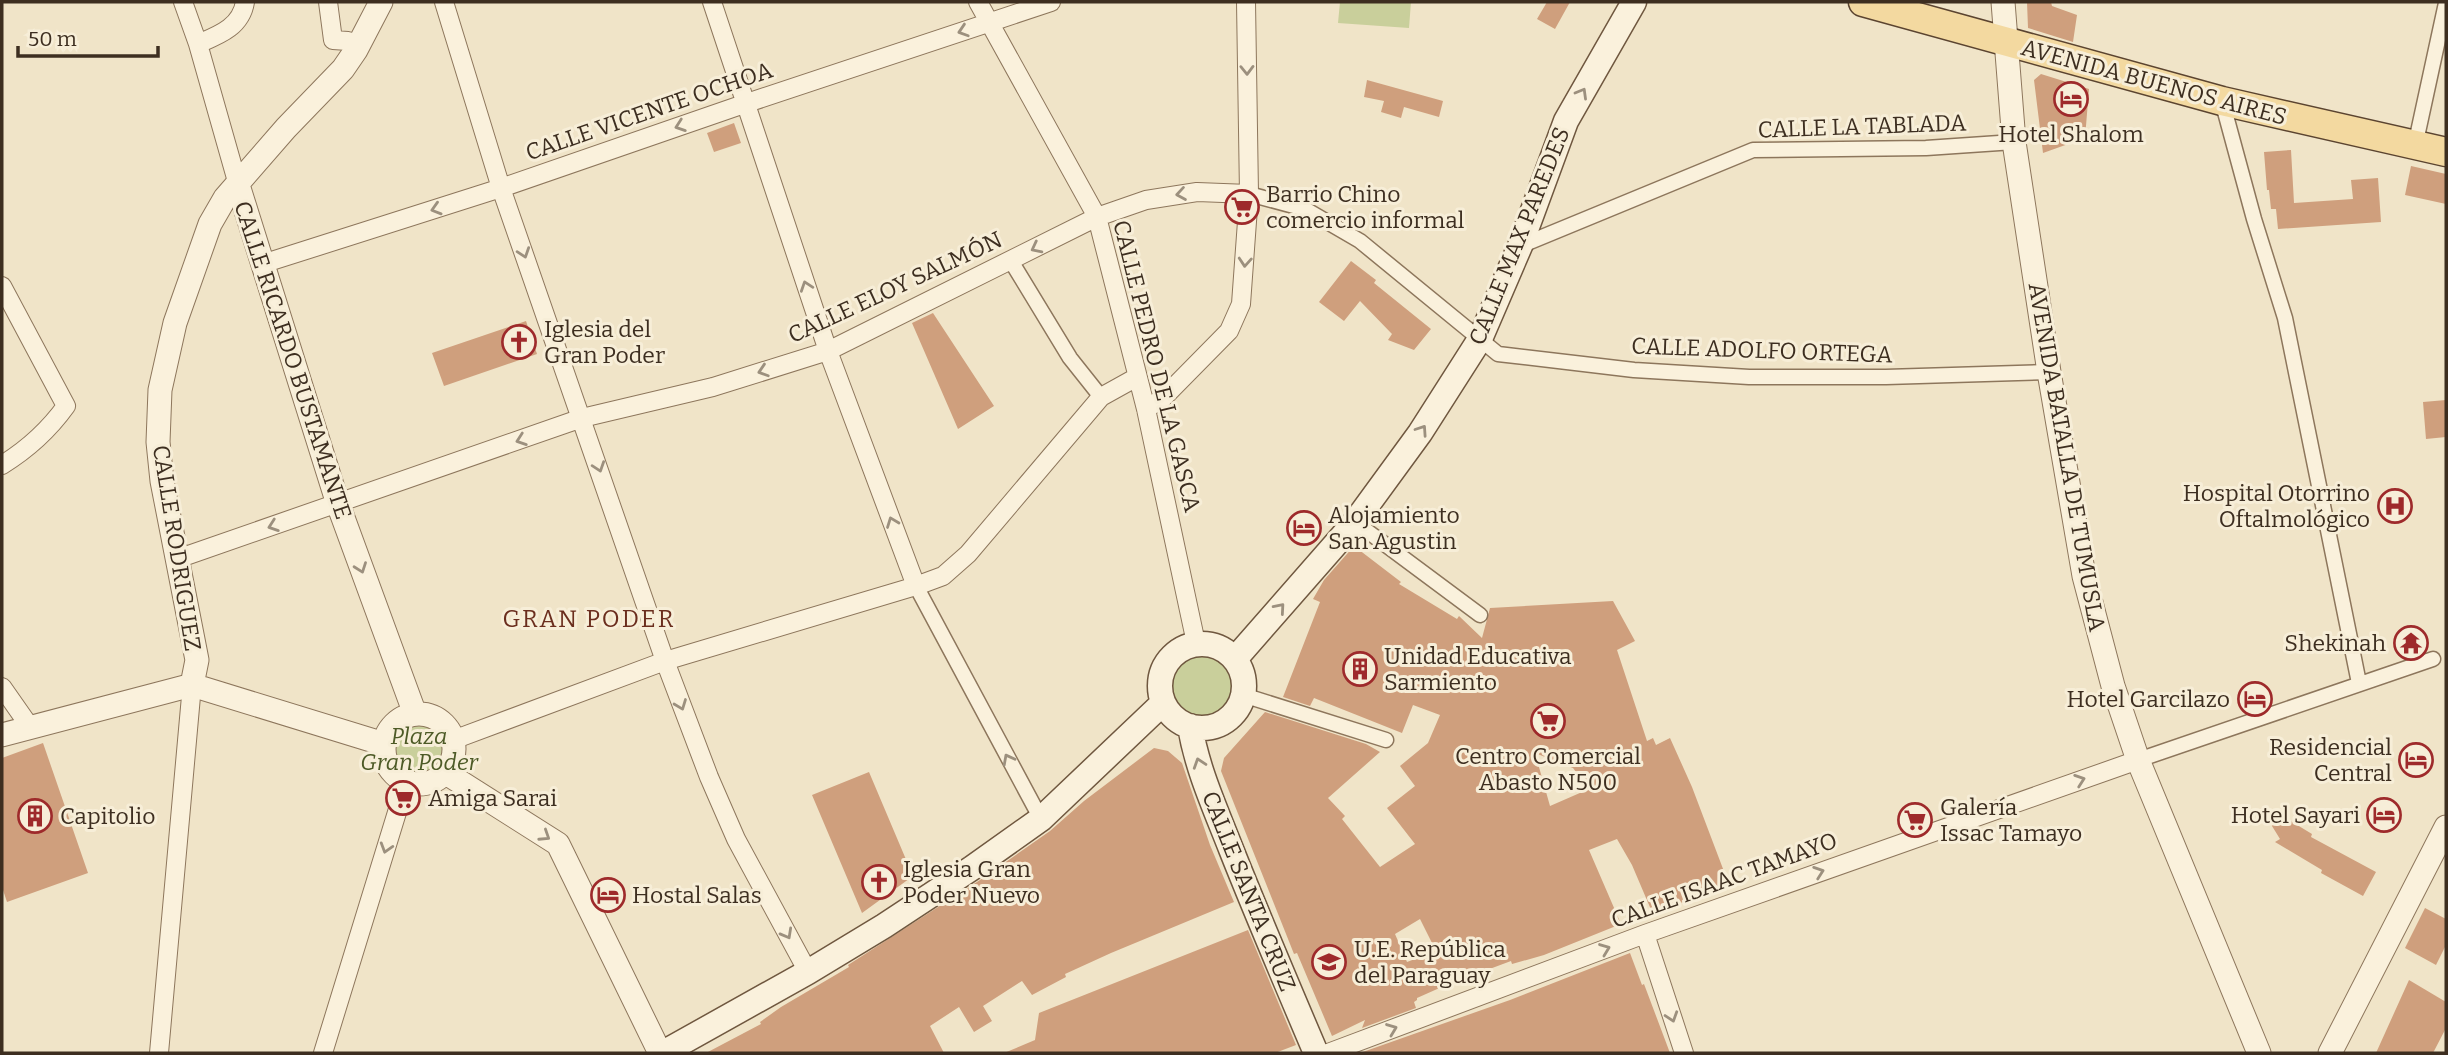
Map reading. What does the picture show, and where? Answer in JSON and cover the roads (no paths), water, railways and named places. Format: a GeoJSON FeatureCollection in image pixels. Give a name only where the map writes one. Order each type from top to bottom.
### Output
{"type":"FeatureCollection","features":[{"type":"Feature","properties":{"kind":"main road","name":"CALLE MAX PAREDES"},"geometry":{"type":"LineString","coordinates":[[1235,659],[1355,522],[1420,433],[1480,340],[1520,246],[1566,121],[1634,2]]}},
{"type":"Feature","properties":{"kind":"main road","name":"AVENIDA BUENOS AIRES"},"geometry":{"type":"LineString","coordinates":[[1863,2],[2222,101],[2446,152]]}},
{"type":"Feature","properties":{"kind":"main road"},"geometry":{"type":"LineString","coordinates":[[1196,643],[1210,644],[1224,649],[1235,659],[1244,682],[1243,695],[1236,711],[1223,722],[1207,728],[1190,726],[1179,721],[1163,703],[1160,681],[1168,660],[1185,646],[1196,643]]}},
{"type":"Feature","properties":{"kind":"main road"},"geometry":{"type":"LineString","coordinates":[[662,1053],[808,972],[884,926],[1041,819],[1163,703]]}},
{"type":"Feature","properties":{"kind":"main road","name":"CALLE SANTA CRUZ"},"geometry":{"type":"LineString","coordinates":[[1190,726],[1195,753],[1205,782],[1316,1053]]}},
{"type":"Feature","properties":{"kind":"street","name":"CALLE RICARDO BUSTAMANTE"},"geometry":{"type":"LineString","coordinates":[[183,2],[338,504],[415,714]]}},
{"type":"Feature","properties":{"kind":"street"},"geometry":{"type":"LineString","coordinates":[[198,44],[224,33],[236,22],[245,2]]}},
{"type":"Feature","properties":{"kind":"street"},"geometry":{"type":"LineString","coordinates":[[328,2],[333,40],[348,41],[356,50]]}},
{"type":"Feature","properties":{"kind":"street","name":"CALLE RODRIGUEZ"},"geometry":{"type":"LineString","coordinates":[[159,1053],[192,685],[197,660],[162,481],[158,442],[160,390],[175,323],[210,224],[225,198],[286,128],[343,69],[382,2]]}},
{"type":"Feature","properties":{"kind":"street"},"geometry":{"type":"LineString","coordinates":[[444,2],[501,188],[664,661],[736,839],[808,972]]}},
{"type":"Feature","properties":{"kind":"street"},"geometry":{"type":"LineString","coordinates":[[712,2],[828,351],[916,586],[1041,819]]}},
{"type":"Feature","properties":{"kind":"street","name":"CALLE PEDRO DE LA GASCA"},"geometry":{"type":"LineString","coordinates":[[978,2],[1097,217],[1146,409],[1196,643]]}},
{"type":"Feature","properties":{"kind":"street","name":"CALLE VICENTE OCHOA"},"geometry":{"type":"LineString","coordinates":[[262,264],[501,188],[1051,2]]}},
{"type":"Feature","properties":{"kind":"street"},"geometry":{"type":"LineString","coordinates":[[1146,409],[1163,398],[1220,341],[1229,331],[1241,304],[1249,194],[1246,2]]}},
{"type":"Feature","properties":{"kind":"street","name":"AVENIDA BATALLA DE TUMUSLA"},"geometry":{"type":"LineString","coordinates":[[2003,2],[2014,142],[2084,576],[2113,686],[2138,760],[2259,1053]]}},
{"type":"Feature","properties":{"kind":"street"},"geometry":{"type":"LineString","coordinates":[[2415,146],[2446,3]]}},
{"type":"Feature","properties":{"kind":"street"},"geometry":{"type":"LineString","coordinates":[[2222,101],[2253,219],[2285,318],[2359,683]]}},
{"type":"Feature","properties":{"kind":"street","name":"CALLE LA TABLADA"},"geometry":{"type":"LineString","coordinates":[[1520,246],[1753,150],[1926,148],[2014,142]]}},
{"type":"Feature","properties":{"kind":"street","name":"CALLE ELOY SALMÓN"},"geometry":{"type":"LineString","coordinates":[[177,559],[582,418],[713,387],[828,351],[1097,217],[1146,200],[1197,192],[1249,194],[1305,209],[1360,241],[1480,340]]}},
{"type":"Feature","properties":{"kind":"street"},"geometry":{"type":"LineString","coordinates":[[1011,261],[1070,358],[1101,397]]}},
{"type":"Feature","properties":{"kind":"street"},"geometry":{"type":"LineString","coordinates":[[2,286],[66,406],[36,440],[2,465]]}},
{"type":"Feature","properties":{"kind":"street","name":"CALLE ADOLFO ORTEGA"},"geometry":{"type":"LineString","coordinates":[[1480,340],[1498,355],[1634,370],[1749,377],[1886,377],[2049,372]]}},
{"type":"Feature","properties":{"kind":"street"},"geometry":{"type":"LineString","coordinates":[[453,740],[664,661],[943,576],[968,555],[1101,397],[1137,377]]}},
{"type":"Feature","properties":{"kind":"street"},"geometry":{"type":"LineString","coordinates":[[1355,522],[1480,615]]}},
{"type":"Feature","properties":{"kind":"street"},"geometry":{"type":"LineString","coordinates":[[2138,760],[2433,659]]}},
{"type":"Feature","properties":{"kind":"street"},"geometry":{"type":"LineString","coordinates":[[2,735],[192,685],[384,744]]}},
{"type":"Feature","properties":{"kind":"street"},"geometry":{"type":"LineString","coordinates":[[2,687],[30,727]]}},
{"type":"Feature","properties":{"kind":"street"},"geometry":{"type":"LineString","coordinates":[[1243,695],[1386,740]]}},
{"type":"Feature","properties":{"kind":"street"},"geometry":{"type":"LineString","coordinates":[[415,714],[425,714],[443,723],[453,740],[455,752],[452,763],[446,773],[428,784],[406,783],[388,767],[384,756],[384,744],[394,724],[415,714]]}},
{"type":"Feature","properties":{"kind":"street","name":"CALLE ISAAC TAMAYO"},"geometry":{"type":"LineString","coordinates":[[1328,1053],[1645,933],[2138,760]]}},
{"type":"Feature","properties":{"kind":"street"},"geometry":{"type":"LineString","coordinates":[[446,773],[558,844],[662,1053]]}},
{"type":"Feature","properties":{"kind":"street"},"geometry":{"type":"LineString","coordinates":[[323,1053],[406,783]]}},
{"type":"Feature","properties":{"kind":"street"},"geometry":{"type":"LineString","coordinates":[[2330,1053],[2446,827]]}},
{"type":"Feature","properties":{"kind":"street"},"geometry":{"type":"LineString","coordinates":[[1645,933],[1684,1053]]}},
{"type":"Feature","properties":{"kind":"place","name":"Hotel Shalom"},"geometry":{"type":"Point","coordinates":[2071,99]}},
{"type":"Feature","properties":{"kind":"place","name":"Barrio Chino comercio informal"},"geometry":{"type":"Point","coordinates":[1242,207]}},
{"type":"Feature","properties":{"kind":"place","name":"Iglesia del Gran Poder"},"geometry":{"type":"Point","coordinates":[519,342]}},
{"type":"Feature","properties":{"kind":"place","name":"Hospital Otorrino Oftalmológico"},"geometry":{"type":"Point","coordinates":[2395,506]}},
{"type":"Feature","properties":{"kind":"place","name":"Alojamiento San Agustin"},"geometry":{"type":"Point","coordinates":[1304,528]}},
{"type":"Feature","properties":{"kind":"place","name":"Shekinah"},"geometry":{"type":"Point","coordinates":[2411,643]}},
{"type":"Feature","properties":{"kind":"place","name":"Unidad Educativa Sarmiento"},"geometry":{"type":"Point","coordinates":[1360,669]}},
{"type":"Feature","properties":{"kind":"place","name":"Hotel Garcilazo"},"geometry":{"type":"Point","coordinates":[2255,699]}},
{"type":"Feature","properties":{"kind":"place","name":"Centro Comercial Abasto N500"},"geometry":{"type":"Point","coordinates":[1548,721]}},
{"type":"Feature","properties":{"kind":"place","name":"Residencial Central"},"geometry":{"type":"Point","coordinates":[2416,760]}},
{"type":"Feature","properties":{"kind":"place","name":"Amiga Sarai"},"geometry":{"type":"Point","coordinates":[403,798]}},
{"type":"Feature","properties":{"kind":"place","name":"Hotel Sayari"},"geometry":{"type":"Point","coordinates":[2384,815]}},
{"type":"Feature","properties":{"kind":"place","name":"Capitolio"},"geometry":{"type":"Point","coordinates":[35,816]}},
{"type":"Feature","properties":{"kind":"place","name":"Galería Issac Tamayo"},"geometry":{"type":"Point","coordinates":[1915,820]}},
{"type":"Feature","properties":{"kind":"place","name":"Iglesia Gran Poder Nuevo"},"geometry":{"type":"Point","coordinates":[879,882]}},
{"type":"Feature","properties":{"kind":"place","name":"Hostal Salas"},"geometry":{"type":"Point","coordinates":[608,895]}},
{"type":"Feature","properties":{"kind":"place","name":"U.E. República del Paraguay"},"geometry":{"type":"Point","coordinates":[1329,962]}},
{"type":"Feature","properties":{"kind":"district","name":"GRAN PODER"},"geometry":{"type":"Point","coordinates":[589,619]}},
{"type":"Feature","properties":{"kind":"park label","name":"Plaza Gran Poder"},"geometry":{"type":"Point","coordinates":[419,749]}}]}
